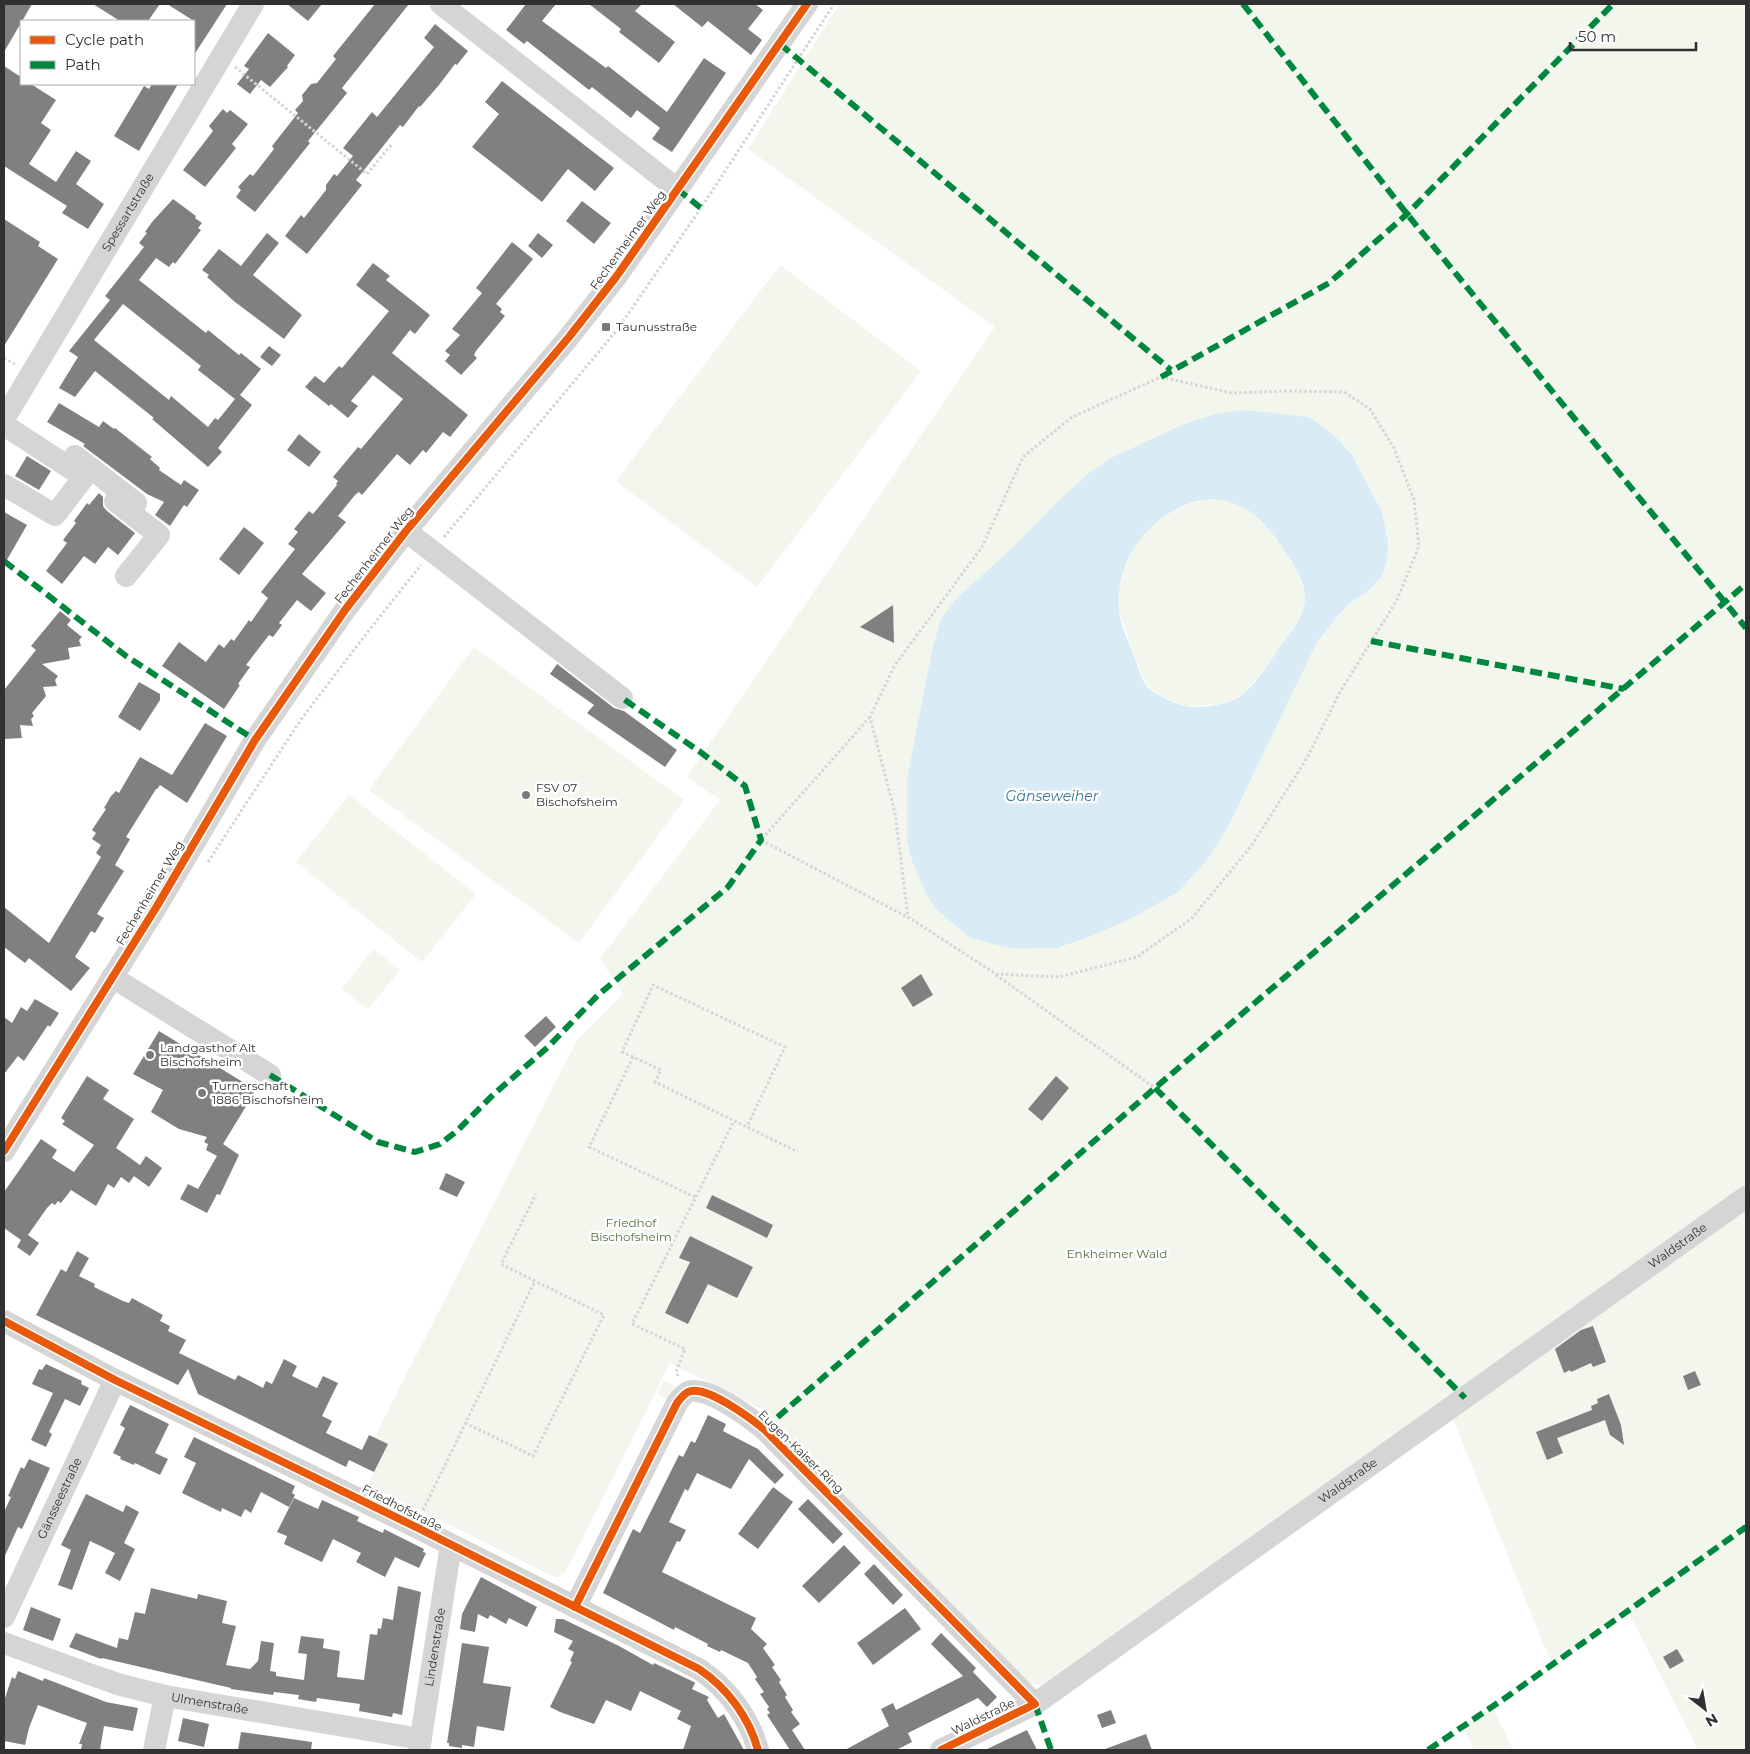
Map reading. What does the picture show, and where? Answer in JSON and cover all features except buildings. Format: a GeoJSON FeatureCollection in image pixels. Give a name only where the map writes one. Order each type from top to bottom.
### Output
{"type":"FeatureCollection","features":[{"type":"Feature","properties":{"kind":"street","name":"Spessartstraße"},"geometry":{"type":"LineString","coordinates":[[5,419],[253,4]]}},
{"type":"Feature","properties":{"kind":"street"},"geometry":{"type":"LineString","coordinates":[[441,4],[677,189]]}},
{"type":"Feature","properties":{"kind":"street","name":"Fechenheimer Weg"},"geometry":{"type":"LineString","coordinates":[[4,1151],[157,906],[256,740],[345,610],[406,531],[580,324],[616,277],[807,4]]}},
{"type":"Feature","properties":{"kind":"street"},"geometry":{"type":"LineString","coordinates":[[5,419],[159,535],[126,576]]}},
{"type":"Feature","properties":{"kind":"street"},"geometry":{"type":"LineString","coordinates":[[5,419],[67,450],[136,504]]}},
{"type":"Feature","properties":{"kind":"street"},"geometry":{"type":"LineString","coordinates":[[4,485],[55,515],[84,477]]}},
{"type":"Feature","properties":{"kind":"street"},"geometry":{"type":"LineString","coordinates":[[406,531],[622,698]]}},
{"type":"Feature","properties":{"kind":"street"},"geometry":{"type":"LineString","coordinates":[[112,977],[270,1075]]}},
{"type":"Feature","properties":{"kind":"street","name":"Waldstraße"},"geometry":{"type":"LineString","coordinates":[[941,1750],[1035,1704],[1746,1197]]}},
{"type":"Feature","properties":{"kind":"street","name":"Friedhofstraße"},"geometry":{"type":"LineString","coordinates":[[4,1321],[115,1380],[692,1664],[727,1693],[744,1717],[758,1750]]}},
{"type":"Feature","properties":{"kind":"street","name":"Gänsseestraße"},"geometry":{"type":"LineString","coordinates":[[4,1617],[115,1380]]}},
{"type":"Feature","properties":{"kind":"street","name":"Eugen-Kaiser-Ring"},"geometry":{"type":"LineString","coordinates":[[689,1391],[698,1390],[708,1394],[734,1408],[764,1429],[1035,1704]]}},
{"type":"Feature","properties":{"kind":"street"},"geometry":{"type":"LineString","coordinates":[[575,1607],[677,1403],[689,1391]]}},
{"type":"Feature","properties":{"kind":"street","name":"Lindenstraße"},"geometry":{"type":"LineString","coordinates":[[420,1744],[451,1545]]}},
{"type":"Feature","properties":{"kind":"street","name":"Ulmenstraße"},"geometry":{"type":"LineString","coordinates":[[4,1643],[121,1685],[165,1696],[420,1744]]}},
{"type":"Feature","properties":{"kind":"street"},"geometry":{"type":"LineString","coordinates":[[154,1750],[165,1696]]}},
{"type":"Feature","properties":{"kind":"path"},"geometry":{"type":"LineString","coordinates":[[205,867],[300,721],[366,634],[431,552],[617,330],[701,208],[834,4]]}},
{"type":"Feature","properties":{"kind":"path"},"geometry":{"type":"LineString","coordinates":[[221,55],[367,174],[391,145]]}},
{"type":"Feature","properties":{"kind":"path"},"geometry":{"type":"LineString","coordinates":[[996,974],[1059,977],[1137,957],[1192,918],[1252,844],[1308,758],[1340,692],[1397,600],[1419,546],[1414,500],[1394,448],[1370,409],[1344,392],[1286,391],[1232,394],[1161,377],[1072,417],[1022,456],[982,547],[896,665],[870,717],[761,840],[908,917],[996,974],[1155,1088]]}},
{"type":"Feature","properties":{"kind":"path"},"geometry":{"type":"LineString","coordinates":[[870,717],[895,812],[908,917]]}},
{"type":"Feature","properties":{"kind":"path"},"geometry":{"type":"LineString","coordinates":[[747,1127],[785,1047],[653,985],[622,1052],[661,1070],[655,1082],[798,1152]]}},
{"type":"Feature","properties":{"kind":"path"},"geometry":{"type":"LineString","coordinates":[[633,1057],[589,1147],[695,1197]]}},
{"type":"Feature","properties":{"kind":"path"},"geometry":{"type":"LineString","coordinates":[[689,1391],[676,1372],[676,1367],[685,1350],[632,1324],[734,1121]]}},
{"type":"Feature","properties":{"kind":"path"},"geometry":{"type":"LineString","coordinates":[[465,1423],[533,1456],[604,1315],[501,1264],[536,1194]]}},
{"type":"Feature","properties":{"kind":"path"},"geometry":{"type":"LineString","coordinates":[[416,1527],[465,1423],[536,1281]]}},
{"type":"Feature","properties":{"kind":"green space","name":"Enkheimer Wald"},"geometry":{"type":"Polygon","coordinates":[[[839,4],[1746,4],[1746,1188],[1047,1685],[1029,1684],[759,1408],[670,1363],[565,1573],[557,1578],[368,1485],[378,1462],[365,1456],[577,1040],[623,994],[600,959],[720,800],[687,777],[995,327],[748,149],[839,4]],[[1243,410],[1215,414],[1182,425],[1113,457],[1089,474],[1057,502],[1017,543],[955,600],[941,619],[932,650],[907,779],[907,842],[912,861],[925,892],[937,910],[970,938],[1020,949],[1057,948],[1097,934],[1134,917],[1178,892],[1208,859],[1228,827],[1317,642],[1347,605],[1369,590],[1381,577],[1387,562],[1388,543],[1382,512],[1352,455],[1341,442],[1309,417],[1243,410]]]}},
{"type":"Feature","properties":{"kind":"green space"},"geometry":{"type":"Polygon","coordinates":[[[780,265],[921,371],[757,587],[616,481],[780,265]]]}},
{"type":"Feature","properties":{"kind":"green space"},"geometry":{"type":"Polygon","coordinates":[[[1217,499],[1235,503],[1254,514],[1272,534],[1286,552],[1299,576],[1305,595],[1304,609],[1288,637],[1265,669],[1242,695],[1223,704],[1183,706],[1149,689],[1119,612],[1119,590],[1124,570],[1135,546],[1151,525],[1167,513],[1189,503],[1217,499]]]}},
{"type":"Feature","properties":{"kind":"green space","name":"FSV 07 Bischofsheim"},"geometry":{"type":"Polygon","coordinates":[[[474,647],[684,800],[579,943],[369,790],[474,647]]]}},
{"type":"Feature","properties":{"kind":"green space"},"geometry":{"type":"Polygon","coordinates":[[[349,795],[476,894],[422,962],[296,862],[349,795]]]}},
{"type":"Feature","properties":{"kind":"green space"},"geometry":{"type":"Polygon","coordinates":[[[373,949],[400,970],[368,1009],[342,989],[373,949]]]}},
{"type":"Feature","properties":{"kind":"green space"},"geometry":{"type":"Polygon","coordinates":[[[1746,1198],[1746,1750],[1698,1750],[1628,1611],[1552,1665],[1453,1418],[1746,1198]]]}},
{"type":"Feature","properties":{"kind":"green space"},"geometry":{"type":"Polygon","coordinates":[[[664,1380],[677,1387],[670,1401],[657,1394],[664,1380]]]}},
{"type":"Feature","properties":{"kind":"green space"},"geometry":{"type":"Polygon","coordinates":[[[1492,1707],[1513,1750],[1474,1750],[1463,1727],[1492,1707]]]}},
{"type":"Feature","properties":{"kind":"water","name":"Gänseweiher"},"geometry":{"type":"Polygon","coordinates":[[[1243,410],[1309,417],[1341,442],[1352,455],[1382,512],[1388,543],[1387,562],[1381,577],[1369,590],[1347,605],[1317,642],[1228,827],[1208,859],[1178,892],[1134,917],[1097,934],[1057,948],[1020,949],[970,938],[937,910],[925,892],[912,861],[907,842],[907,779],[932,650],[941,619],[955,600],[1089,473],[1113,457],[1182,425],[1215,414],[1243,410]],[[1217,499],[1190,503],[1158,521],[1135,546],[1122,576],[1119,593],[1120,615],[1124,631],[1143,680],[1151,690],[1181,705],[1196,707],[1214,706],[1238,698],[1243,694],[1262,673],[1291,632],[1304,604],[1304,589],[1299,574],[1277,540],[1251,512],[1227,501],[1217,499]]]}},
{"type":"Feature","properties":{"kind":"marked path"},"geometry":{"type":"LineString","coordinates":[[1243,4],[1407,214],[1746,628]]}},
{"type":"Feature","properties":{"kind":"marked path"},"geometry":{"type":"LineString","coordinates":[[1161,377],[1329,283],[1407,214],[1613,4]]}},
{"type":"Feature","properties":{"kind":"marked path"},"geometry":{"type":"LineString","coordinates":[[780,44],[1171,370]]}},
{"type":"Feature","properties":{"kind":"marked path"},"geometry":{"type":"LineString","coordinates":[[677,189],[701,208]]}},
{"type":"Feature","properties":{"kind":"marked path"},"geometry":{"type":"LineString","coordinates":[[4,561],[126,656],[255,740]]}},
{"type":"Feature","properties":{"kind":"marked path"},"geometry":{"type":"LineString","coordinates":[[764,1429],[1155,1088],[1746,584]]}},
{"type":"Feature","properties":{"kind":"marked path"},"geometry":{"type":"LineString","coordinates":[[1371,641],[1624,689]]}},
{"type":"Feature","properties":{"kind":"marked path"},"geometry":{"type":"LineString","coordinates":[[270,1075],[378,1142],[415,1152],[440,1144],[457,1131],[494,1094],[548,1047],[598,995],[728,887],[761,840],[745,786],[699,751],[622,698]]}},
{"type":"Feature","properties":{"kind":"marked path"},"geometry":{"type":"LineString","coordinates":[[1155,1088],[1465,1398]]}},
{"type":"Feature","properties":{"kind":"marked path"},"geometry":{"type":"LineString","coordinates":[[1428,1750],[1508,1696],[1746,1527]]}},
{"type":"Feature","properties":{"kind":"marked path"},"geometry":{"type":"LineString","coordinates":[[1035,1704],[1051,1750]]}},
{"type":"Feature","properties":{"kind":"cycle path"},"geometry":{"type":"LineString","coordinates":[[4,1151],[157,906],[255,740],[345,610],[406,531],[569,337],[616,277],[807,4]]}},
{"type":"Feature","properties":{"kind":"cycle path"},"geometry":{"type":"LineString","coordinates":[[4,1321],[115,1380],[416,1527],[699,1669],[719,1685],[736,1704],[749,1726],[758,1750]]}},
{"type":"Feature","properties":{"kind":"cycle path"},"geometry":{"type":"LineString","coordinates":[[575,1607],[677,1403],[688,1392],[696,1391],[716,1397],[749,1417],[764,1429],[1035,1704],[941,1750]]}},
{"type":"Feature","properties":{"kind":"place","name":"Taunusstraße"},"geometry":{"type":"Point","coordinates":[606,327]}},
{"type":"Feature","properties":{"kind":"place","name":"FSV 07 Bischofsheim"},"geometry":{"type":"Point","coordinates":[526,795]}},
{"type":"Feature","properties":{"kind":"place","name":"Landgasthof Alt Bischofsheim"},"geometry":{"type":"Point","coordinates":[150,1055]}},
{"type":"Feature","properties":{"kind":"place","name":"Turnerschaft 1886 Bischofsheim"},"geometry":{"type":"Point","coordinates":[202,1093]}},
{"type":"Feature","properties":{"kind":"park label","name":"Friedhof Bischofsheim"},"geometry":{"type":"Point","coordinates":[631,1230]}}]}
